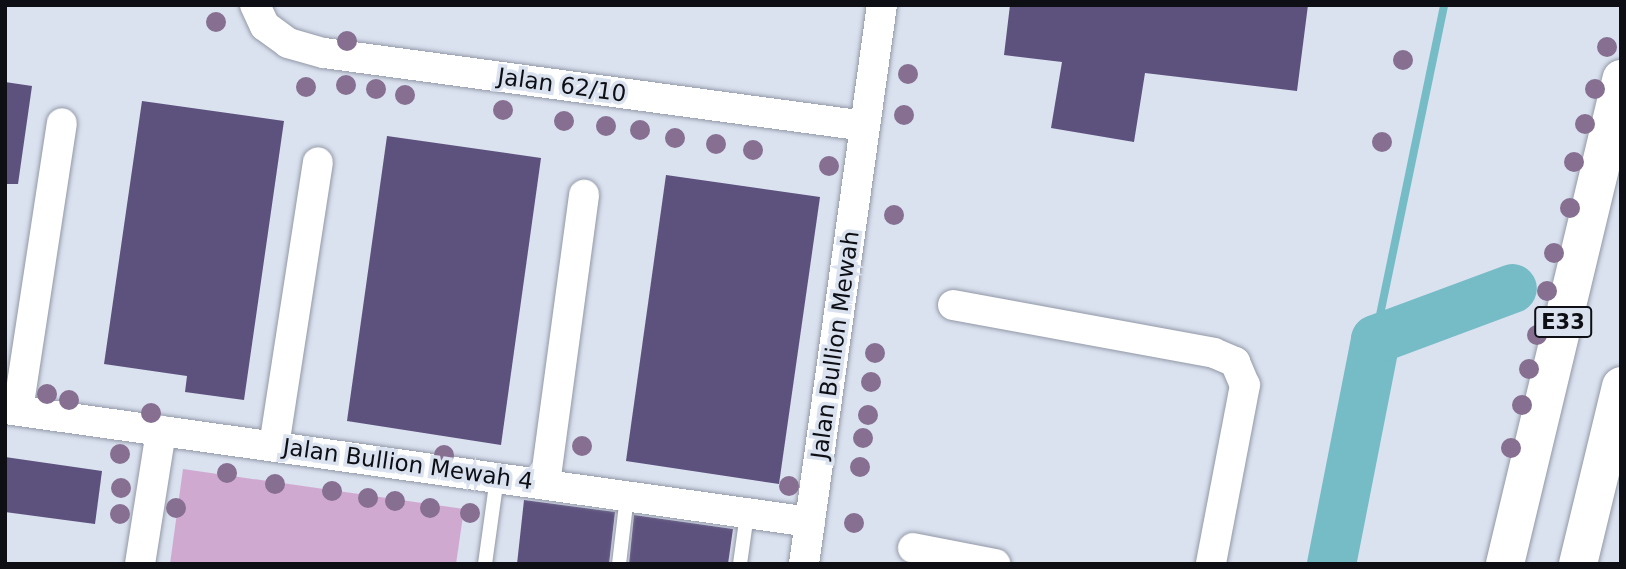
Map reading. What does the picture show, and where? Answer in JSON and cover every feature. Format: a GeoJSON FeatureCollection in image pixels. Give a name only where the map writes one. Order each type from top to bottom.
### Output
{"type":"FeatureCollection","features":[{"type":"Feature","properties":{"kind":"highway","name":"E33"},"geometry":{"type":"LineString","coordinates":[[1505,564],[1621,79]]}},
{"type":"Feature","properties":{"kind":"highway"},"geometry":{"type":"LineString","coordinates":[[1578,564],[1621,386]]}},
{"type":"Feature","properties":{"kind":"street","name":"Jalan Bullion Mewah"},"geometry":{"type":"LineString","coordinates":[[804,564],[882,5]]}},
{"type":"Feature","properties":{"kind":"street","name":"Jalan 62/10"},"geometry":{"type":"LineString","coordinates":[[260,16],[288,43],[324,52],[866,126]]}},
{"type":"Feature","properties":{"kind":"street"},"geometry":{"type":"LineString","coordinates":[[12,410],[62,123]]}},
{"type":"Feature","properties":{"kind":"street"},"geometry":{"type":"LineString","coordinates":[[274,446],[318,162]]}},
{"type":"Feature","properties":{"kind":"street"},"geometry":{"type":"LineString","coordinates":[[545,484],[584,195]]}},
{"type":"Feature","properties":{"kind":"street"},"geometry":{"type":"LineString","coordinates":[[953,305],[1214,353],[1235,362],[1245,385],[1211,564]]}},
{"type":"Feature","properties":{"kind":"street","name":"Jalan Bullion Mewah 4"},"geometry":{"type":"LineString","coordinates":[[12,410],[810,522]]}},
{"type":"Feature","properties":{"kind":"street"},"geometry":{"type":"LineString","coordinates":[[140,564],[161,431]]}},
{"type":"Feature","properties":{"kind":"street"},"geometry":{"type":"LineString","coordinates":[[913,548],[995,564]]}},
{"type":"Feature","properties":{"kind":"lane"},"geometry":{"type":"LineString","coordinates":[[485,564],[498,477]]}},
{"type":"Feature","properties":{"kind":"lane"},"geometry":{"type":"LineString","coordinates":[[619,564],[627,496]]}},
{"type":"Feature","properties":{"kind":"lane"},"geometry":{"type":"LineString","coordinates":[[740,564],[747,514]]}},
{"type":"Feature","properties":{"kind":"shaded area"},"geometry":{"type":"Polygon","coordinates":[[[183,469],[464,509],[456,564],[170,564],[183,469]]]}},
{"type":"Feature","properties":{"kind":"building"},"geometry":{"type":"Polygon","coordinates":[[[1010,5],[1308,5],[1297,91],[1145,73],[1134,142],[1051,128],[1062,62],[1004,55],[1010,5]]]}},
{"type":"Feature","properties":{"kind":"building"},"geometry":{"type":"Polygon","coordinates":[[[5,82],[32,86],[18,184],[5,184],[5,82]]]}},
{"type":"Feature","properties":{"kind":"building"},"geometry":{"type":"Polygon","coordinates":[[[142,101],[284,121],[244,400],[185,392],[187,376],[104,364],[142,101]]]}},
{"type":"Feature","properties":{"kind":"building"},"geometry":{"type":"Polygon","coordinates":[[[387,136],[541,158],[501,445],[347,421],[387,136]]]}},
{"type":"Feature","properties":{"kind":"building"},"geometry":{"type":"Polygon","coordinates":[[[666,175],[820,197],[779,484],[626,461],[666,175]]]}},
{"type":"Feature","properties":{"kind":"building"},"geometry":{"type":"Polygon","coordinates":[[[5,457],[102,471],[95,524],[5,512],[5,457]]]}},
{"type":"Feature","properties":{"kind":"building"},"geometry":{"type":"Polygon","coordinates":[[[524,500],[615,512],[609,564],[517,564],[524,500]]]}},
{"type":"Feature","properties":{"kind":"building"},"geometry":{"type":"Polygon","coordinates":[[[634,515],[733,529],[728,564],[629,564],[634,515]]]}},
{"type":"Feature","properties":{"kind":"waterway"},"geometry":{"type":"LineString","coordinates":[[1375,339],[1444,5]]}},
{"type":"Feature","properties":{"kind":"waterway"},"geometry":{"type":"LineString","coordinates":[[1331,564],[1375,339],[1512,288]]}}]}
